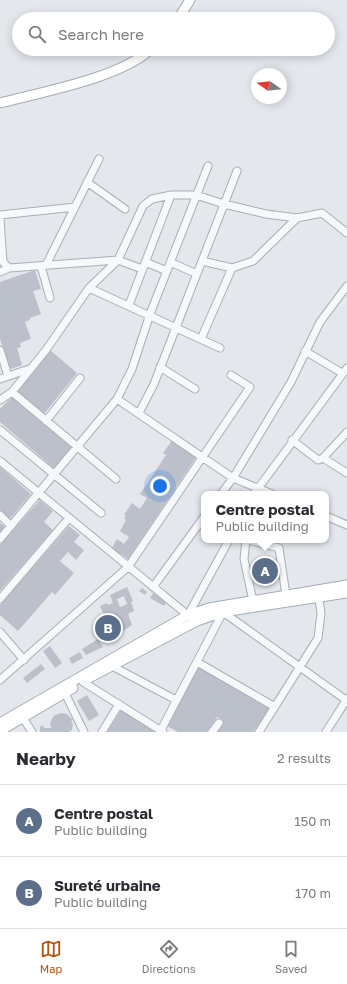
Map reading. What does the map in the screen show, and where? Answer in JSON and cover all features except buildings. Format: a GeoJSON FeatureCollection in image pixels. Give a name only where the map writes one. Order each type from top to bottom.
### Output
{"type":"FeatureCollection","features":[{"type":"Feature","properties":{"kind":"main road"},"geometry":{"type":"LineString","coordinates":[[182,12],[190,0]]}},
{"type":"Feature","properties":{"kind":"main road"},"geometry":{"type":"LineString","coordinates":[[0,103],[99,76],[127,65],[140,56]]}},
{"type":"Feature","properties":{"kind":"main road"},"geometry":{"type":"LineString","coordinates":[[82,679],[112,666],[197,621],[223,612],[318,594],[347,585]]}},
{"type":"Feature","properties":{"kind":"main road"},"geometry":{"type":"LineString","coordinates":[[0,723],[63,690],[188,615],[209,608],[286,595],[347,593]]}},
{"type":"Feature","properties":{"kind":"main road"},"geometry":{"type":"LineString","coordinates":[[0,731],[23,718],[63,690]]}},
{"type":"Feature","properties":{"kind":"street"},"geometry":{"type":"LineString","coordinates":[[50,298],[44,266],[99,159]]}},
{"type":"Feature","properties":{"kind":"street"},"geometry":{"type":"LineString","coordinates":[[0,539],[117,399],[132,369],[150,314],[208,166]]}},
{"type":"Feature","properties":{"kind":"street"},"geometry":{"type":"LineString","coordinates":[[139,413],[149,395],[237,171]]}},
{"type":"Feature","properties":{"kind":"street"},"geometry":{"type":"LineString","coordinates":[[88,182],[124,208]]}},
{"type":"Feature","properties":{"kind":"street"},"geometry":{"type":"LineString","coordinates":[[129,305],[171,195]]}},
{"type":"Feature","properties":{"kind":"street"},"geometry":{"type":"LineString","coordinates":[[0,400],[12,392],[29,369],[46,350],[89,288],[118,260],[143,206],[152,199],[171,195],[196,195],[224,204],[266,214],[298,218],[322,214],[347,233]]}},
{"type":"Feature","properties":{"kind":"street"},"geometry":{"type":"LineString","coordinates":[[0,215],[75,207]]}},
{"type":"Feature","properties":{"kind":"street"},"geometry":{"type":"LineString","coordinates":[[202,261],[232,268],[252,261],[298,218]]}},
{"type":"Feature","properties":{"kind":"street"},"geometry":{"type":"LineString","coordinates":[[0,219],[4,262],[9,268]]}},
{"type":"Feature","properties":{"kind":"street"},"geometry":{"type":"LineString","coordinates":[[0,272],[9,268],[118,260],[167,271]]}},
{"type":"Feature","properties":{"kind":"street"},"geometry":{"type":"LineString","coordinates":[[170,262],[197,274]]}},
{"type":"Feature","properties":{"kind":"street"},"geometry":{"type":"LineString","coordinates":[[201,339],[232,268]]}},
{"type":"Feature","properties":{"kind":"street"},"geometry":{"type":"LineString","coordinates":[[223,491],[233,478],[291,382],[304,351],[320,322],[347,286]]}},
{"type":"Feature","properties":{"kind":"street"},"geometry":{"type":"LineString","coordinates":[[89,288],[150,314],[220,348]]}},
{"type":"Feature","properties":{"kind":"street"},"geometry":{"type":"LineString","coordinates":[[0,350],[8,376]]}},
{"type":"Feature","properties":{"kind":"street"},"geometry":{"type":"LineString","coordinates":[[117,399],[233,478],[255,491],[345,371],[304,351]]}},
{"type":"Feature","properties":{"kind":"street"},"geometry":{"type":"LineString","coordinates":[[160,367],[195,389]]}},
{"type":"Feature","properties":{"kind":"street"},"geometry":{"type":"LineString","coordinates":[[0,379],[29,369]]}},
{"type":"Feature","properties":{"kind":"street"},"geometry":{"type":"LineString","coordinates":[[0,680],[128,567],[250,387],[231,375]]}},
{"type":"Feature","properties":{"kind":"street"},"geometry":{"type":"LineString","coordinates":[[46,421],[80,378]]}},
{"type":"Feature","properties":{"kind":"street"},"geometry":{"type":"LineString","coordinates":[[12,392],[116,479]]}},
{"type":"Feature","properties":{"kind":"street"},"geometry":{"type":"LineString","coordinates":[[0,430],[101,514]]}},
{"type":"Feature","properties":{"kind":"street"},"geometry":{"type":"LineString","coordinates":[[292,440],[318,460],[323,458],[347,432]]}},
{"type":"Feature","properties":{"kind":"street"},"geometry":{"type":"LineString","coordinates":[[323,458],[347,473]]}},
{"type":"Feature","properties":{"kind":"street"},"geometry":{"type":"LineString","coordinates":[[0,462],[128,567],[197,621]]}},
{"type":"Feature","properties":{"kind":"street"},"geometry":{"type":"LineString","coordinates":[[0,516],[11,526]]}},
{"type":"Feature","properties":{"kind":"street"},"geometry":{"type":"LineString","coordinates":[[329,517],[347,525]]}},
{"type":"Feature","properties":{"kind":"street"},"geometry":{"type":"LineString","coordinates":[[0,599],[70,518]]}},
{"type":"Feature","properties":{"kind":"street"},"geometry":{"type":"LineString","coordinates":[[153,587],[201,521]]}},
{"type":"Feature","properties":{"kind":"street"},"geometry":{"type":"LineString","coordinates":[[188,615],[227,543]]}},
{"type":"Feature","properties":{"kind":"street"},"geometry":{"type":"LineString","coordinates":[[247,543],[244,559],[253,601]]}},
{"type":"Feature","properties":{"kind":"street"},"geometry":{"type":"LineString","coordinates":[[259,543],[279,548],[286,595]]}},
{"type":"Feature","properties":{"kind":"street"},"geometry":{"type":"LineString","coordinates":[[259,732],[318,638],[321,626],[318,594]]}},
{"type":"Feature","properties":{"kind":"street"},"geometry":{"type":"LineString","coordinates":[[82,679],[162,731],[176,700],[223,612],[347,699],[326,732]]}},
{"type":"Feature","properties":{"kind":"street"},"geometry":{"type":"LineString","coordinates":[[0,632],[24,660]]}},
{"type":"Feature","properties":{"kind":"street"},"geometry":{"type":"LineString","coordinates":[[197,662],[275,707]]}},
{"type":"Feature","properties":{"kind":"street"},"geometry":{"type":"LineString","coordinates":[[112,666],[176,700]]}},
{"type":"Feature","properties":{"kind":"street"},"geometry":{"type":"LineString","coordinates":[[63,690],[82,731]]}},
{"type":"Feature","properties":{"kind":"street"},"geometry":{"type":"LineString","coordinates":[[102,732],[120,704]]}},
{"type":"Feature","properties":{"kind":"street"},"geometry":{"type":"LineString","coordinates":[[23,718],[32,732]]}},
{"type":"Feature","properties":{"kind":"street"},"geometry":{"type":"LineString","coordinates":[[212,732],[219,723]]}},
{"type":"Feature","properties":{"kind":"place","name":"Centre postal"},"geometry":{"type":"Point","coordinates":[265,571]}},
{"type":"Feature","properties":{"kind":"place","name":"Sureté urbaine"},"geometry":{"type":"Point","coordinates":[108,628]}}]}
